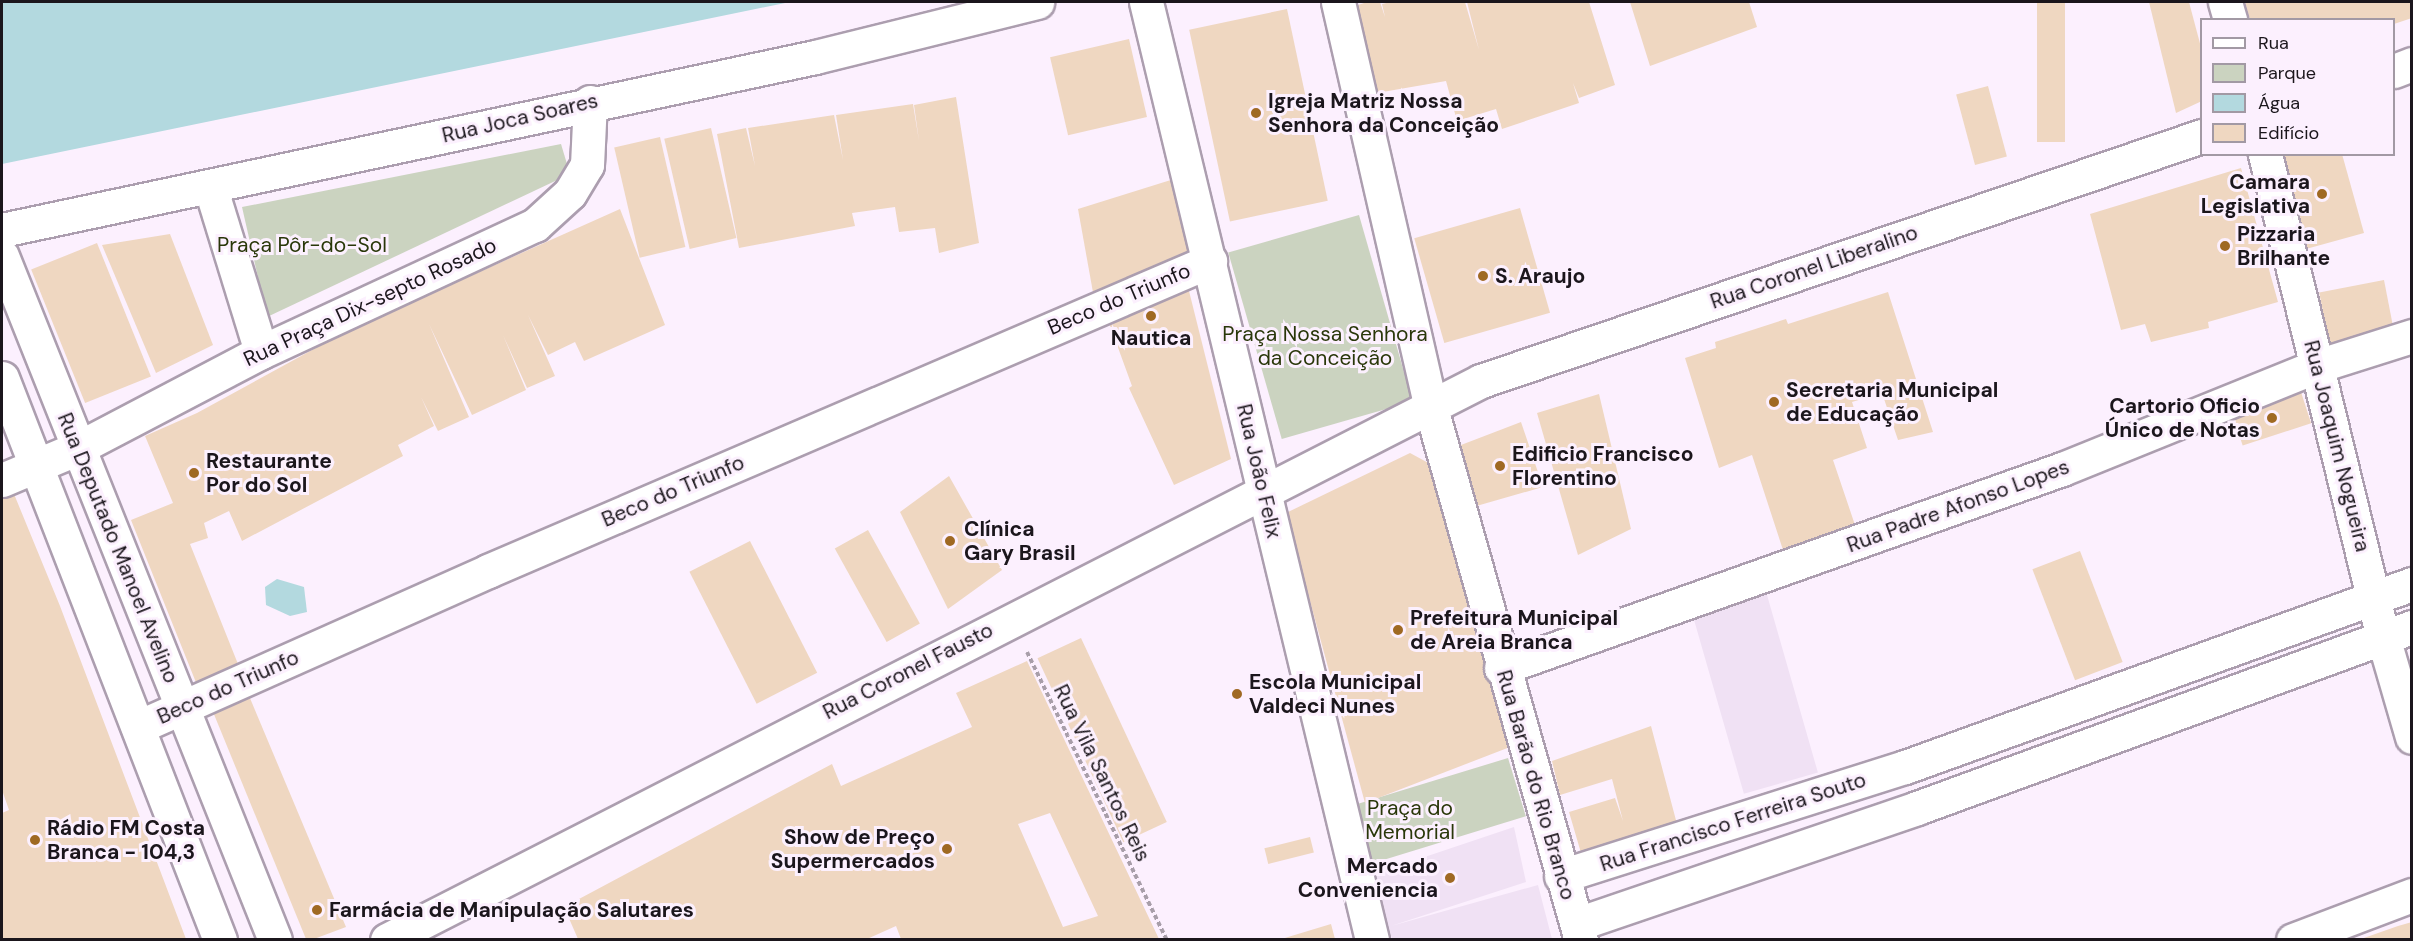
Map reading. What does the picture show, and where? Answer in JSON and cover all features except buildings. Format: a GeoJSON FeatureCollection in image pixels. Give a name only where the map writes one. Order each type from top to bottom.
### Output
{"type":"FeatureCollection","features":[{"type":"Feature","properties":{"kind":"street","name":"Rua Joca Soares"},"geometry":{"type":"LineString","coordinates":[[2,230],[211,189],[590,102],[814,57],[1037,2]]}},
{"type":"Feature","properties":{"kind":"street","name":"Rua João Felix"},"geometry":{"type":"LineString","coordinates":[[1146,2],[1372,939]]}},
{"type":"Feature","properties":{"kind":"street","name":"Rua Barão do Rio Branco"},"geometry":{"type":"LineString","coordinates":[[1338,2],[1430,405],[1501,668],[1579,932]]}},
{"type":"Feature","properties":{"kind":"street"},"geometry":{"type":"LineString","coordinates":[[2225,2],[2229,18]]}},
{"type":"Feature","properties":{"kind":"street"},"geometry":{"type":"LineString","coordinates":[[2395,70],[2412,64]]}},
{"type":"Feature","properties":{"kind":"street","name":"Rua Praça Dix-septo Rosado"},"geometry":{"type":"LineString","coordinates":[[2,480],[78,448],[261,352],[535,225],[556,209],[586,165],[590,102]]}},
{"type":"Feature","properties":{"kind":"street","name":"Rua Coronel Liberalino"},"geometry":{"type":"LineString","coordinates":[[1430,405],[1481,381],[2200,137]]}},
{"type":"Feature","properties":{"kind":"street","name":"Rua Joaquim Nogueira"},"geometry":{"type":"LineString","coordinates":[[2265,156],[2374,597],[2397,632],[2412,737]]}},
{"type":"Feature","properties":{"kind":"street"},"geometry":{"type":"LineString","coordinates":[[211,189],[261,352]]}},
{"type":"Feature","properties":{"kind":"street","name":"Rua Deputado Manoel Avelino"},"geometry":{"type":"LineString","coordinates":[[2,256],[275,939]]}},
{"type":"Feature","properties":{"kind":"street","name":"Beco do Triunfo"},"geometry":{"type":"LineString","coordinates":[[138,727],[499,566],[1210,261]]}},
{"type":"Feature","properties":{"kind":"street","name":"Rua Padre Afonso Lopes"},"geometry":{"type":"LineString","coordinates":[[1501,668],[2062,469],[2317,366],[2412,336]]}},
{"type":"Feature","properties":{"kind":"street"},"geometry":{"type":"LineString","coordinates":[[2,378],[220,939]]}},
{"type":"Feature","properties":{"kind":"street","name":"Rua Coronel Fausto"},"geometry":{"type":"LineString","coordinates":[[387,939],[1430,405]]}},
{"type":"Feature","properties":{"kind":"street","name":"Rua Francisco Ferreira Souto"},"geometry":{"type":"LineString","coordinates":[[1561,876],[1905,767],[2412,584]]}},
{"type":"Feature","properties":{"kind":"street","name":"Rua Francisco Ferreira Souto"},"geometry":{"type":"LineString","coordinates":[[1579,932],[2159,716],[2397,632]]}},
{"type":"Feature","properties":{"kind":"street"},"geometry":{"type":"LineString","coordinates":[[2145,682],[2159,716]]}},
{"type":"Feature","properties":{"kind":"street"},"geometry":{"type":"LineString","coordinates":[[1905,767],[1917,808]]}},
{"type":"Feature","properties":{"kind":"street"},"geometry":{"type":"LineString","coordinates":[[2293,939],[2412,895]]}},
{"type":"Feature","properties":{"kind":"path","name":"Rua Vila Santos Reis"},"geometry":{"type":"LineString","coordinates":[[1011,619],[1167,939]]}},
{"type":"Feature","properties":{"kind":"shaded area"},"geometry":{"type":"Polygon","coordinates":[[[1765,588],[1818,773],[1744,794],[1691,609],[1765,588]]]}},
{"type":"Feature","properties":{"kind":"shaded area","name":"Mercado Conveniencia"},"geometry":{"type":"Polygon","coordinates":[[[1514,827],[1526,882],[1391,926],[1538,885],[1552,939],[1392,939],[1374,874],[1514,827]]]}},
{"type":"Feature","properties":{"kind":"green space","name":"Praça Pôr-do-Sol"},"geometry":{"type":"Polygon","coordinates":[[[561,144],[570,174],[267,317],[242,207],[561,144]]]}},
{"type":"Feature","properties":{"kind":"green space","name":"Praça Nossa Senhora da Conceição"},"geometry":{"type":"Polygon","coordinates":[[[1359,215],[1412,401],[1282,439],[1228,252],[1359,215]]]}},
{"type":"Feature","properties":{"kind":"green space","name":"Praça do Memorial"},"geometry":{"type":"Polygon","coordinates":[[[1508,758],[1526,816],[1372,863],[1354,805],[1508,758]]]}},
{"type":"Feature","properties":{"kind":"water"},"geometry":{"type":"Polygon","coordinates":[[[2,2],[790,2],[2,164],[2,2]]]}},
{"type":"Feature","properties":{"kind":"water"},"geometry":{"type":"Polygon","coordinates":[[[277,579],[304,587],[307,612],[290,616],[266,605],[265,587],[277,579]]]}},
{"type":"Feature","properties":{"kind":"place","name":"Igreja Matriz Nossa Senhora da Conceição"},"geometry":{"type":"Point","coordinates":[1256,113]}},
{"type":"Feature","properties":{"kind":"place","name":"Camara Legislativa"},"geometry":{"type":"Point","coordinates":[2322,194]}},
{"type":"Feature","properties":{"kind":"place","name":"Pizzaria Brilhante"},"geometry":{"type":"Point","coordinates":[2225,246]}},
{"type":"Feature","properties":{"kind":"place","name":"S. Araujo"},"geometry":{"type":"Point","coordinates":[1483,276]}},
{"type":"Feature","properties":{"kind":"place","name":"Nautica"},"geometry":{"type":"Point","coordinates":[1151,316]}},
{"type":"Feature","properties":{"kind":"place","name":"Secretaria Municipal de Educação"},"geometry":{"type":"Point","coordinates":[1774,402]}},
{"type":"Feature","properties":{"kind":"place","name":"Cartorio Oficio Único de Notas"},"geometry":{"type":"Point","coordinates":[2272,418]}},
{"type":"Feature","properties":{"kind":"place","name":"Edificio Francisco Florentino"},"geometry":{"type":"Point","coordinates":[1500,466]}},
{"type":"Feature","properties":{"kind":"place","name":"Restaurante Por do Sol"},"geometry":{"type":"Point","coordinates":[194,473]}},
{"type":"Feature","properties":{"kind":"place","name":"Clínica Gary Brasil"},"geometry":{"type":"Point","coordinates":[950,541]}},
{"type":"Feature","properties":{"kind":"place","name":"Prefeitura Municipal de Areia Branca"},"geometry":{"type":"Point","coordinates":[1398,630]}},
{"type":"Feature","properties":{"kind":"place","name":"Escola Municipal Valdeci Nunes"},"geometry":{"type":"Point","coordinates":[1237,694]}},
{"type":"Feature","properties":{"kind":"place","name":"Rádio FM Costa Branca - 104,3"},"geometry":{"type":"Point","coordinates":[35,840]}},
{"type":"Feature","properties":{"kind":"place","name":"Show de Preço Supermercados"},"geometry":{"type":"Point","coordinates":[947,849]}},
{"type":"Feature","properties":{"kind":"place","name":"Mercado Conveniencia"},"geometry":{"type":"Point","coordinates":[1450,878]}},
{"type":"Feature","properties":{"kind":"place","name":"Farmácia de Manipulação Salutares"},"geometry":{"type":"Point","coordinates":[317,910]}}]}
